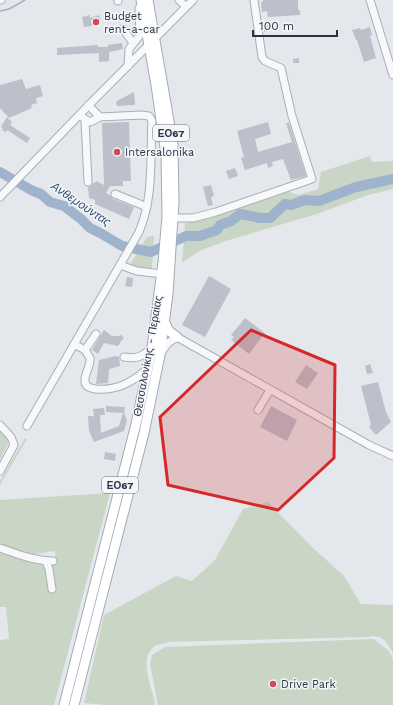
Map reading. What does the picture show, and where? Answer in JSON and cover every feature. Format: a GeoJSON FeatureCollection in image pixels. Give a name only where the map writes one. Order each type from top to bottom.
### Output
{"type":"FeatureCollection","features":[{"type":"Feature","properties":{"kind":"main road","name":"Θεσσαλονίκης - Περαίας"},"geometry":{"type":"LineString","coordinates":[[139,0],[152,42],[172,138],[174,218],[170,230]]}},
{"type":"Feature","properties":{"kind":"main road","name":"Θεσσαλονίκης - Περαίας"},"geometry":{"type":"LineString","coordinates":[[74,705],[143,440],[153,397],[165,323],[167,262],[170,230],[166,155],[156,85],[148,0]]}},
{"type":"Feature","properties":{"kind":"main road","name":"Θεσσαλονίκης - Περαίας"},"geometry":{"type":"LineString","coordinates":[[64,705],[136,424],[152,348],[162,274],[167,262]]}},
{"type":"Feature","properties":{"kind":"main road"},"geometry":{"type":"LineString","coordinates":[[165,323],[169,331],[177,337]]}},
{"type":"Feature","properties":{"kind":"street"},"geometry":{"type":"LineString","coordinates":[[128,66],[129,49],[140,35],[139,0]]}},
{"type":"Feature","properties":{"kind":"street"},"geometry":{"type":"LineString","coordinates":[[179,0],[186,7]]}},
{"type":"Feature","properties":{"kind":"street"},"geometry":{"type":"LineString","coordinates":[[0,197],[79,114],[193,0]]}},
{"type":"Feature","properties":{"kind":"street"},"geometry":{"type":"LineString","coordinates":[[174,218],[193,218],[216,212],[312,179],[292,116],[280,68],[265,61],[262,57],[254,0]]}},
{"type":"Feature","properties":{"kind":"street"},"geometry":{"type":"LineString","coordinates":[[370,0],[393,75]]}},
{"type":"Feature","properties":{"kind":"street"},"geometry":{"type":"LineString","coordinates":[[123,29],[133,42]]}},
{"type":"Feature","properties":{"kind":"street"},"geometry":{"type":"LineString","coordinates":[[88,105],[100,117]]}},
{"type":"Feature","properties":{"kind":"street"},"geometry":{"type":"LineString","coordinates":[[27,426],[139,232],[147,207],[152,121],[149,116],[100,117],[90,122],[85,120],[79,114]]}},
{"type":"Feature","properties":{"kind":"street"},"geometry":{"type":"LineString","coordinates":[[85,120],[88,182]]}},
{"type":"Feature","properties":{"kind":"street"},"geometry":{"type":"LineString","coordinates":[[115,194],[147,207]]}},
{"type":"Feature","properties":{"kind":"street"},"geometry":{"type":"LineString","coordinates":[[120,265],[137,271],[162,274]]}},
{"type":"Feature","properties":{"kind":"street"},"geometry":{"type":"LineString","coordinates":[[85,350],[96,334]]}},
{"type":"Feature","properties":{"kind":"street"},"geometry":{"type":"LineString","coordinates":[[160,355],[168,343],[177,337],[369,445],[393,456]]}},
{"type":"Feature","properties":{"kind":"street"},"geometry":{"type":"LineString","coordinates":[[74,344],[85,350],[91,360],[85,381],[90,388],[110,389],[118,387],[136,378],[148,368]]}},
{"type":"Feature","properties":{"kind":"street"},"geometry":{"type":"LineString","coordinates":[[124,357],[141,357],[152,348]]}},
{"type":"Feature","properties":{"kind":"street"},"geometry":{"type":"LineString","coordinates":[[258,410],[270,390]]}},
{"type":"Feature","properties":{"kind":"street"},"geometry":{"type":"LineString","coordinates":[[0,425],[11,437],[14,445],[0,471]]}},
{"type":"Feature","properties":{"kind":"street"},"geometry":{"type":"LineString","coordinates":[[0,548],[30,558],[50,561],[49,569],[52,589]]}},
{"type":"Feature","properties":{"kind":"highlighted area"},"geometry":{"type":"Polygon","coordinates":[[[251,330],[335,365],[334,458],[278,510],[168,485],[160,417],[251,330]]]}},
{"type":"Feature","properties":{"kind":"green space"},"geometry":{"type":"Polygon","coordinates":[[[370,156],[372,162],[393,161],[393,189],[368,195],[317,214],[229,240],[199,251],[182,263],[185,223],[216,215],[286,191],[298,195],[318,189],[321,172],[370,156]]]}},
{"type":"Feature","properties":{"kind":"green space"},"geometry":{"type":"Polygon","coordinates":[[[154,236],[152,268],[148,269],[129,266],[147,237],[154,236]]]}},
{"type":"Feature","properties":{"kind":"green space"},"geometry":{"type":"Polygon","coordinates":[[[0,430],[7,437],[8,443],[0,460],[0,430]]]}},
{"type":"Feature","properties":{"kind":"green space"},"geometry":{"type":"Polygon","coordinates":[[[25,438],[27,439],[0,485],[0,481],[25,438]]]}},
{"type":"Feature","properties":{"kind":"green space"},"geometry":{"type":"Polygon","coordinates":[[[110,493],[54,705],[0,705],[0,640],[9,639],[6,607],[0,607],[0,549],[49,564],[56,563],[55,551],[28,555],[0,545],[0,500],[110,493]]]}},
{"type":"Feature","properties":{"kind":"green space"},"geometry":{"type":"Polygon","coordinates":[[[268,502],[313,548],[344,576],[361,604],[393,605],[393,653],[386,641],[376,636],[169,642],[157,645],[151,650],[148,656],[147,673],[155,705],[105,705],[84,703],[104,615],[176,576],[192,581],[215,560],[243,509],[268,502]]]}},
{"type":"Feature","properties":{"kind":"green space","name":"Drive Park"},"geometry":{"type":"Polygon","coordinates":[[[374,639],[389,651],[393,659],[393,705],[158,705],[150,664],[152,655],[165,647],[374,639]]]}},
{"type":"Feature","properties":{"kind":"building"},"geometry":{"type":"Polygon","coordinates":[[[263,0],[298,0],[298,10],[300,10],[300,15],[268,17],[267,11],[262,12],[261,2],[263,2],[263,0]]]}},
{"type":"Feature","properties":{"kind":"building"},"geometry":{"type":"Polygon","coordinates":[[[90,15],[90,18],[99,15],[101,22],[92,24],[92,26],[84,27],[82,17],[90,15]]]}},
{"type":"Feature","properties":{"kind":"building"},"geometry":{"type":"Polygon","coordinates":[[[270,24],[270,31],[264,32],[264,25],[270,24]]]}},
{"type":"Feature","properties":{"kind":"building"},"geometry":{"type":"Polygon","coordinates":[[[370,27],[372,35],[370,36],[376,58],[364,62],[352,30],[360,28],[361,30],[370,27]]]}},
{"type":"Feature","properties":{"kind":"building"},"geometry":{"type":"Polygon","coordinates":[[[122,43],[123,49],[109,52],[109,61],[99,62],[99,53],[57,55],[57,48],[98,45],[98,47],[108,47],[108,45],[122,43]]]}},
{"type":"Feature","properties":{"kind":"building"},"geometry":{"type":"Polygon","coordinates":[[[299,58],[299,63],[293,63],[293,59],[299,58]]]}},
{"type":"Feature","properties":{"kind":"building"},"geometry":{"type":"Polygon","coordinates":[[[22,79],[26,89],[40,85],[43,96],[36,98],[37,103],[31,105],[32,108],[9,118],[0,108],[0,85],[22,79]]]}},
{"type":"Feature","properties":{"kind":"building"},"geometry":{"type":"Polygon","coordinates":[[[134,92],[135,105],[117,106],[117,101],[134,92]]]}},
{"type":"Feature","properties":{"kind":"building"},"geometry":{"type":"Polygon","coordinates":[[[7,117],[12,122],[10,125],[30,138],[27,143],[7,130],[6,132],[2,130],[3,128],[1,127],[7,117]]]}},
{"type":"Feature","properties":{"kind":"building","name":"Intersalonika"},"geometry":{"type":"Polygon","coordinates":[[[129,122],[131,181],[123,181],[123,186],[110,186],[106,193],[113,199],[134,207],[129,219],[95,204],[95,200],[89,198],[88,187],[96,181],[104,185],[102,123],[129,122]]]}},
{"type":"Feature","properties":{"kind":"building"},"geometry":{"type":"Polygon","coordinates":[[[268,122],[271,134],[255,139],[258,152],[292,142],[286,123],[289,123],[306,176],[291,180],[283,159],[272,162],[273,166],[268,168],[267,163],[245,170],[241,158],[244,157],[237,131],[268,122]]]}},
{"type":"Feature","properties":{"kind":"building"},"geometry":{"type":"Polygon","coordinates":[[[235,168],[238,176],[229,179],[226,171],[235,168]]]}},
{"type":"Feature","properties":{"kind":"building"},"geometry":{"type":"Polygon","coordinates":[[[211,185],[214,196],[211,197],[213,205],[208,206],[203,187],[211,185]]]}},
{"type":"Feature","properties":{"kind":"building"},"geometry":{"type":"Polygon","coordinates":[[[209,276],[231,289],[205,337],[182,325],[209,276]]]}},
{"type":"Feature","properties":{"kind":"building"},"geometry":{"type":"Polygon","coordinates":[[[127,277],[133,278],[132,287],[125,286],[127,277]]]}},
{"type":"Feature","properties":{"kind":"building"},"geometry":{"type":"Polygon","coordinates":[[[245,318],[265,333],[249,354],[231,340],[234,337],[231,335],[245,318]]]}},
{"type":"Feature","properties":{"kind":"building"},"geometry":{"type":"Polygon","coordinates":[[[104,330],[112,336],[121,335],[124,338],[118,346],[104,343],[98,354],[92,350],[104,330]]]}},
{"type":"Feature","properties":{"kind":"building"},"geometry":{"type":"Polygon","coordinates":[[[116,356],[119,357],[120,366],[109,369],[108,383],[96,384],[99,360],[116,356]]]}},
{"type":"Feature","properties":{"kind":"building"},"geometry":{"type":"Polygon","coordinates":[[[370,364],[373,373],[367,374],[365,366],[370,364]]]}},
{"type":"Feature","properties":{"kind":"building"},"geometry":{"type":"Polygon","coordinates":[[[306,365],[318,373],[307,389],[295,382],[306,365]]]}},
{"type":"Feature","properties":{"kind":"building"},"geometry":{"type":"Polygon","coordinates":[[[378,382],[386,412],[391,422],[376,435],[369,427],[371,425],[361,386],[378,382]]]}},
{"type":"Feature","properties":{"kind":"building"},"geometry":{"type":"Polygon","coordinates":[[[106,406],[125,407],[124,413],[127,421],[124,431],[94,442],[89,431],[88,416],[94,416],[93,409],[104,408],[105,415],[100,415],[101,433],[119,426],[123,413],[106,412],[106,406]]]}},
{"type":"Feature","properties":{"kind":"building"},"geometry":{"type":"Polygon","coordinates":[[[271,406],[297,420],[287,441],[260,427],[271,406]]]}},
{"type":"Feature","properties":{"kind":"building"},"geometry":{"type":"Polygon","coordinates":[[[105,452],[116,454],[115,461],[104,459],[105,452]]]}},
{"type":"Feature","properties":{"kind":"waterway"},"geometry":{"type":"LineString","coordinates":[[0,11],[9,9],[25,0]]}},
{"type":"Feature","properties":{"kind":"waterway","name":"Ανθεμούντας"},"geometry":{"type":"LineString","coordinates":[[0,172],[31,190],[41,194],[50,202],[64,206],[90,228],[122,246],[151,252],[186,236],[200,236],[217,230],[220,225],[231,221],[240,214],[260,218],[270,218],[285,204],[291,205],[305,200],[319,201],[356,187],[393,179]]}},
{"type":"Feature","properties":{"kind":"place","name":"Budget rent-a-car"},"geometry":{"type":"Point","coordinates":[96,22]}},
{"type":"Feature","properties":{"kind":"place","name":"Intersalonika"},"geometry":{"type":"Point","coordinates":[117,152]}},
{"type":"Feature","properties":{"kind":"place","name":"Drive Park"},"geometry":{"type":"Point","coordinates":[273,684]}}]}
